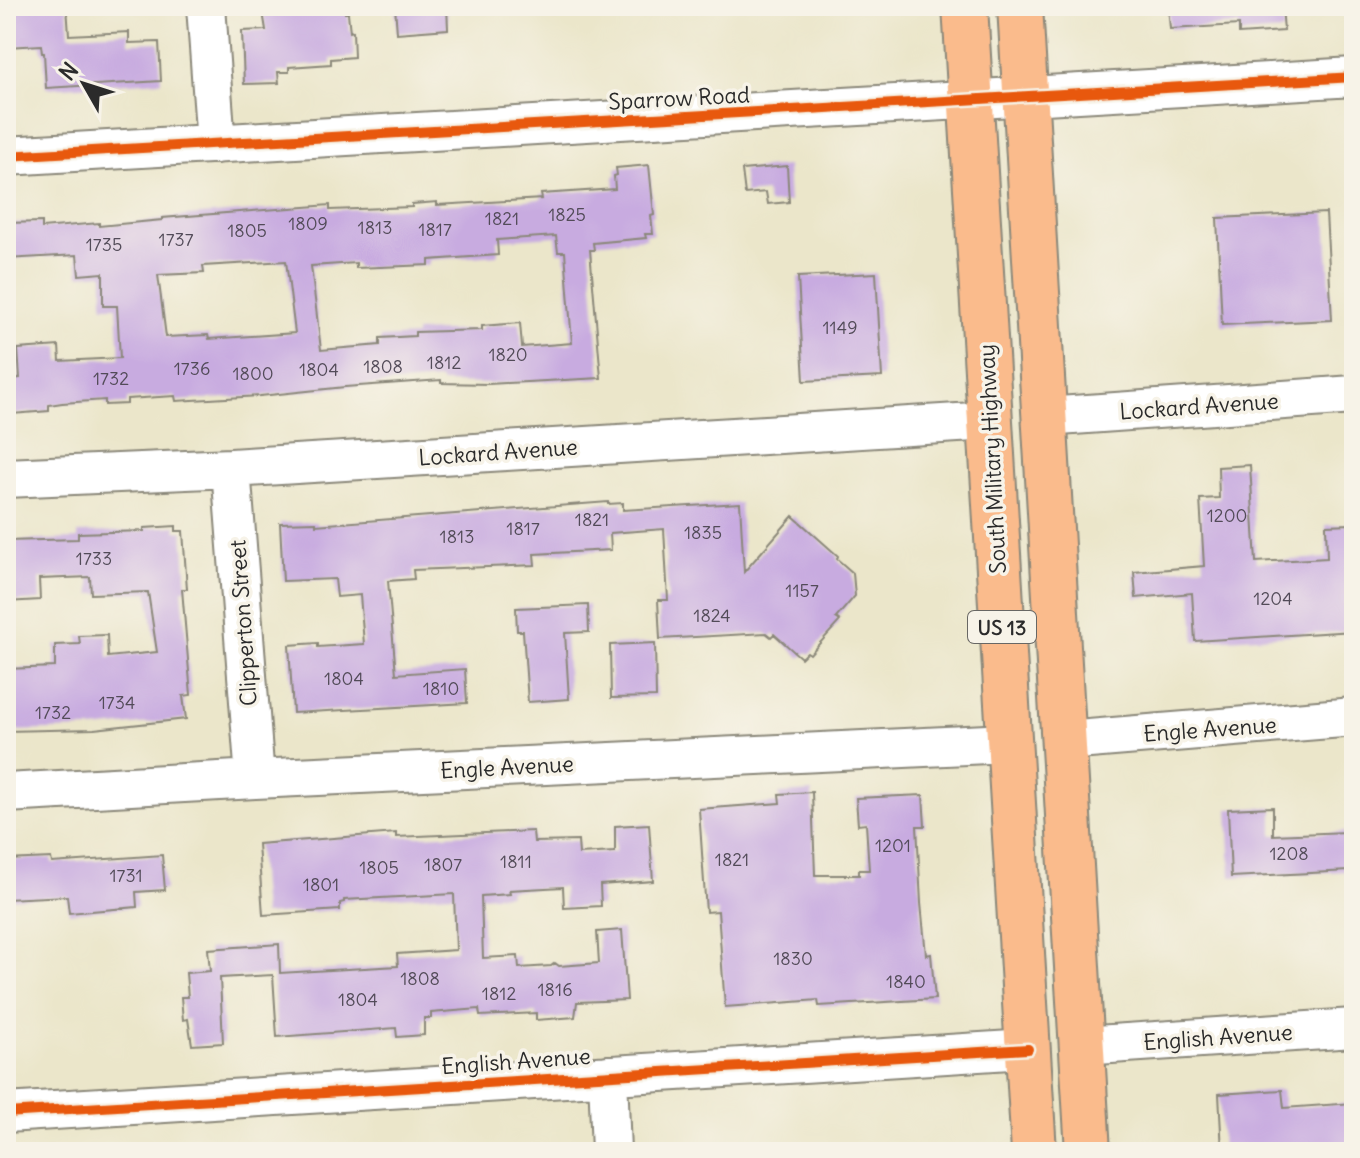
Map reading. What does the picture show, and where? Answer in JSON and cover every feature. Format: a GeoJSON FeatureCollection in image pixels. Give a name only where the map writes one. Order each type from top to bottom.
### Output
{"type":"FeatureCollection","features":[{"type":"Feature","properties":{"kind":"main road","name":"South Military Highway"},"geometry":{"type":"LineString","coordinates":[[965,6],[1034,1152]]}},
{"type":"Feature","properties":{"kind":"main road","name":"US 13"},"geometry":{"type":"LineString","coordinates":[[1020,6],[1088,1152]]}},
{"type":"Feature","properties":{"kind":"street"},"geometry":{"type":"LineString","coordinates":[[206,6],[216,144]]}},
{"type":"Feature","properties":{"kind":"street","name":"Sparrow Road"},"geometry":{"type":"LineString","coordinates":[[6,156],[1354,77]]}},
{"type":"Feature","properties":{"kind":"street","name":"Lockard Avenue"},"geometry":{"type":"LineString","coordinates":[[1045,417],[1354,395]]}},
{"type":"Feature","properties":{"kind":"street","name":"Lockard Avenue"},"geometry":{"type":"LineString","coordinates":[[6,478],[231,468],[990,421]]}},
{"type":"Feature","properties":{"kind":"street","name":"Clipperton Street"},"geometry":{"type":"LineString","coordinates":[[231,468],[255,779]]}},
{"type":"Feature","properties":{"kind":"street","name":"Engle Avenue"},"geometry":{"type":"LineString","coordinates":[[1065,741],[1354,717]]}},
{"type":"Feature","properties":{"kind":"street","name":"Engle Avenue"},"geometry":{"type":"LineString","coordinates":[[6,793],[1008,743]]}},
{"type":"Feature","properties":{"kind":"street","name":"English Avenue"},"geometry":{"type":"LineString","coordinates":[[1081,1046],[1354,1028]]}},
{"type":"Feature","properties":{"kind":"street","name":"English Avenue"},"geometry":{"type":"LineString","coordinates":[[6,1113],[1028,1049]]}},
{"type":"Feature","properties":{"kind":"street"},"geometry":{"type":"LineString","coordinates":[[608,1075],[611,1152]]}},
{"type":"Feature","properties":{"kind":"building"},"geometry":{"type":"Polygon","coordinates":[[[6,6],[67,6],[69,35],[129,32],[129,43],[159,42],[161,81],[46,88],[41,45],[7,47],[6,6]]]}},
{"type":"Feature","properties":{"kind":"building"},"geometry":{"type":"Polygon","coordinates":[[[262,6],[287,6],[287,9],[344,6],[350,32],[353,31],[354,57],[331,59],[331,64],[289,67],[289,72],[278,72],[279,83],[244,84],[242,31],[266,30],[262,6]]]}},
{"type":"Feature","properties":{"kind":"building"},"geometry":{"type":"Polygon","coordinates":[[[395,6],[447,6],[448,29],[397,33],[395,6]]]}},
{"type":"Feature","properties":{"kind":"building"},"geometry":{"type":"Polygon","coordinates":[[[1168,6],[1282,6],[1284,31],[1239,34],[1239,25],[1170,29],[1168,6]]]}},
{"type":"Feature","properties":{"kind":"building"},"geometry":{"type":"Polygon","coordinates":[[[649,165],[653,234],[645,234],[646,238],[593,243],[594,250],[590,250],[601,378],[488,384],[441,383],[441,380],[260,396],[176,401],[175,396],[127,399],[127,404],[105,405],[105,400],[62,403],[49,405],[49,411],[12,414],[10,379],[20,378],[18,349],[59,346],[60,361],[120,358],[117,306],[103,306],[103,273],[79,275],[77,255],[6,259],[6,223],[42,222],[42,228],[99,223],[99,226],[330,205],[330,210],[412,207],[412,204],[437,202],[437,205],[542,199],[541,194],[615,189],[616,168],[649,165]],[[556,236],[497,240],[498,255],[429,260],[429,265],[356,268],[356,263],[311,266],[321,350],[380,345],[380,338],[415,336],[415,332],[482,330],[482,326],[520,323],[522,347],[572,343],[565,252],[558,252],[556,236]],[[286,261],[203,266],[204,273],[158,275],[166,337],[208,335],[209,339],[295,333],[286,261]]]}},
{"type":"Feature","properties":{"kind":"building"},"geometry":{"type":"Polygon","coordinates":[[[787,166],[789,202],[768,204],[766,192],[745,194],[742,170],[787,166]]]}},
{"type":"Feature","properties":{"kind":"building"},"geometry":{"type":"Polygon","coordinates":[[[1326,213],[1332,320],[1222,325],[1217,218],[1326,213]]]}},
{"type":"Feature","properties":{"kind":"building"},"geometry":{"type":"Polygon","coordinates":[[[876,273],[882,377],[804,381],[798,277],[876,273]]]}},
{"type":"Feature","properties":{"kind":"building"},"geometry":{"type":"Polygon","coordinates":[[[1250,465],[1256,562],[1327,558],[1326,525],[1352,524],[1354,631],[1195,641],[1192,593],[1136,598],[1134,572],[1204,566],[1200,499],[1219,498],[1218,467],[1250,465]]]}},
{"type":"Feature","properties":{"kind":"building"},"geometry":{"type":"Polygon","coordinates":[[[623,503],[623,510],[740,503],[744,572],[793,516],[853,573],[855,596],[836,618],[840,621],[810,654],[807,652],[801,658],[774,634],[771,637],[766,633],[660,639],[658,600],[668,600],[664,529],[610,533],[611,550],[534,554],[535,565],[413,570],[414,579],[388,581],[396,674],[465,669],[467,703],[293,713],[289,645],[364,644],[360,595],[337,597],[335,579],[283,581],[280,523],[316,522],[316,525],[623,503]]]}},
{"type":"Feature","properties":{"kind":"building"},"geometry":{"type":"Polygon","coordinates":[[[176,526],[176,531],[183,531],[187,589],[182,589],[191,695],[183,696],[186,719],[94,729],[6,731],[6,669],[55,667],[55,645],[80,644],[79,636],[107,635],[108,657],[157,652],[148,592],[91,594],[90,577],[39,579],[40,600],[6,602],[6,541],[78,539],[78,533],[144,531],[144,528],[176,526]]]}},
{"type":"Feature","properties":{"kind":"building"},"geometry":{"type":"Polygon","coordinates":[[[588,605],[589,632],[565,633],[569,699],[528,702],[523,631],[517,631],[516,608],[588,605]]]}},
{"type":"Feature","properties":{"kind":"building"},"geometry":{"type":"Polygon","coordinates":[[[655,643],[656,697],[611,698],[610,645],[655,643]]]}},
{"type":"Feature","properties":{"kind":"building"},"geometry":{"type":"Polygon","coordinates":[[[812,792],[815,875],[859,875],[859,870],[869,870],[866,824],[858,825],[856,798],[923,795],[925,826],[917,826],[921,903],[926,955],[931,954],[935,999],[819,1006],[818,1000],[725,1007],[718,911],[706,912],[699,809],[780,803],[779,794],[812,792]]]}},
{"type":"Feature","properties":{"kind":"building"},"geometry":{"type":"Polygon","coordinates":[[[1273,807],[1273,835],[1347,832],[1349,871],[1231,877],[1228,809],[1273,807]]]}},
{"type":"Feature","properties":{"kind":"building"},"geometry":{"type":"Polygon","coordinates":[[[649,824],[653,881],[600,885],[601,906],[564,908],[563,887],[509,890],[510,894],[481,896],[483,958],[518,956],[519,968],[551,966],[555,963],[559,966],[599,963],[597,932],[622,930],[627,1000],[577,1002],[575,1017],[536,1020],[536,1013],[480,1016],[479,1009],[431,1013],[431,1018],[424,1018],[424,1035],[397,1037],[396,1028],[277,1037],[273,975],[220,978],[223,1043],[192,1045],[188,1019],[183,1020],[181,997],[188,997],[186,973],[210,971],[208,949],[279,944],[280,973],[398,966],[397,954],[456,950],[454,894],[344,900],[340,903],[340,910],[263,915],[258,844],[396,833],[396,837],[533,831],[534,842],[578,841],[579,854],[615,852],[615,826],[649,824]]]}},
{"type":"Feature","properties":{"kind":"building"},"geometry":{"type":"Polygon","coordinates":[[[162,855],[165,890],[136,892],[137,907],[69,913],[67,896],[6,899],[6,860],[51,858],[52,863],[162,855]]]}},
{"type":"Feature","properties":{"kind":"building"},"geometry":{"type":"Polygon","coordinates":[[[1282,1090],[1284,1108],[1354,1103],[1354,1152],[1222,1152],[1219,1094],[1282,1090]]]}},
{"type":"Feature","properties":{"kind":"cycle path"},"geometry":{"type":"LineString","coordinates":[[6,156],[1354,77]]}},
{"type":"Feature","properties":{"kind":"cycle path"},"geometry":{"type":"LineString","coordinates":[[6,1113],[1028,1049]]}}]}
